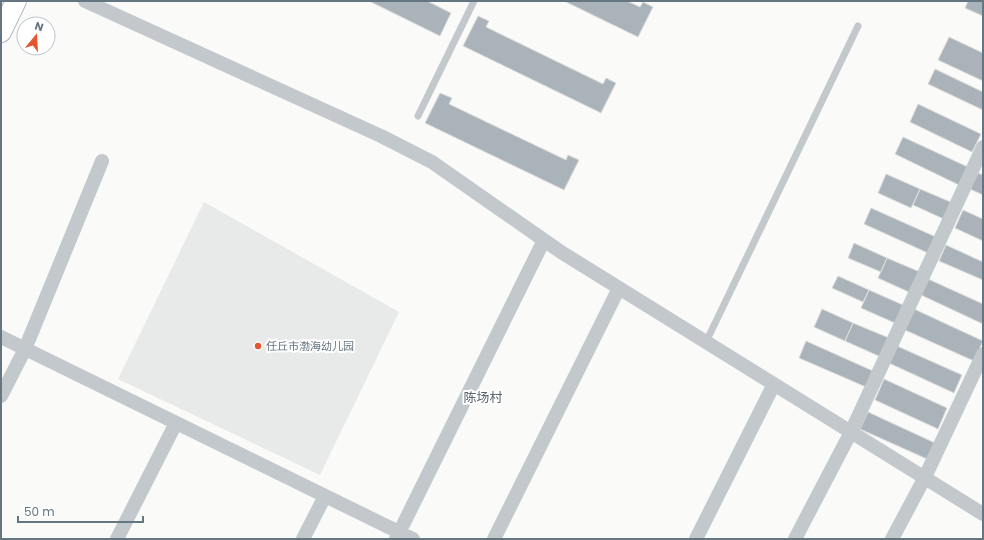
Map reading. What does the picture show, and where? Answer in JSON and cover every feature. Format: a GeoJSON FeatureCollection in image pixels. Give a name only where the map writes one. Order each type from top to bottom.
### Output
{"type":"FeatureCollection","features":[{"type":"Feature","properties":{"kind":"street"},"geometry":{"type":"LineString","coordinates":[[1,32],[16,1]]}},
{"type":"Feature","properties":{"kind":"street"},"geometry":{"type":"LineString","coordinates":[[84,1],[394,142],[432,162],[544,240],[983,514]]}},
{"type":"Feature","properties":{"kind":"street"},"geometry":{"type":"LineString","coordinates":[[795,539],[850,432],[983,148]]}},
{"type":"Feature","properties":{"kind":"street"},"geometry":{"type":"LineString","coordinates":[[1,396],[25,349],[102,161]]}},
{"type":"Feature","properties":{"kind":"street"},"geometry":{"type":"LineString","coordinates":[[398,536],[544,240]]}},
{"type":"Feature","properties":{"kind":"street"},"geometry":{"type":"LineString","coordinates":[[494,539],[620,288]]}},
{"type":"Feature","properties":{"kind":"street"},"geometry":{"type":"LineString","coordinates":[[1,337],[325,496],[398,536],[413,539]]}},
{"type":"Feature","properties":{"kind":"street"},"geometry":{"type":"LineString","coordinates":[[892,539],[925,477],[983,354]]}},
{"type":"Feature","properties":{"kind":"street"},"geometry":{"type":"LineString","coordinates":[[696,539],[774,384]]}},
{"type":"Feature","properties":{"kind":"street"},"geometry":{"type":"LineString","coordinates":[[117,539],[176,423]]}},
{"type":"Feature","properties":{"kind":"street"},"geometry":{"type":"LineString","coordinates":[[303,539],[325,496]]}},
{"type":"Feature","properties":{"kind":"lane"},"geometry":{"type":"LineString","coordinates":[[418,116],[474,1]]}},
{"type":"Feature","properties":{"kind":"lane"},"geometry":{"type":"LineString","coordinates":[[706,342],[858,26]]}},
{"type":"Feature","properties":{"kind":"shaded area","name":"任丘市渤海幼儿园"},"geometry":{"type":"Polygon","coordinates":[[[204,202],[399,312],[320,475],[118,379],[204,202]]]}},
{"type":"Feature","properties":{"kind":"building"},"geometry":{"type":"Polygon","coordinates":[[[369,1],[427,1],[451,13],[440,36],[369,1]]]}},
{"type":"Feature","properties":{"kind":"building"},"geometry":{"type":"Polygon","coordinates":[[[564,1],[627,1],[640,7],[643,2],[653,7],[638,37],[564,1]]]}},
{"type":"Feature","properties":{"kind":"building"},"geometry":{"type":"Polygon","coordinates":[[[968,1],[983,1],[983,16],[965,8],[968,1]]]}},
{"type":"Feature","properties":{"kind":"building"},"geometry":{"type":"Polygon","coordinates":[[[478,16],[489,21],[486,27],[603,84],[606,78],[616,83],[601,113],[463,46],[478,16]]]}},
{"type":"Feature","properties":{"kind":"building"},"geometry":{"type":"Polygon","coordinates":[[[949,37],[983,53],[983,81],[938,60],[949,37]]]}},
{"type":"Feature","properties":{"kind":"building"},"geometry":{"type":"Polygon","coordinates":[[[935,69],[983,92],[983,110],[928,84],[935,69]]]}},
{"type":"Feature","properties":{"kind":"building"},"geometry":{"type":"Polygon","coordinates":[[[440,93],[452,98],[449,104],[566,160],[568,155],[579,160],[564,190],[425,123],[440,93]]]}},
{"type":"Feature","properties":{"kind":"building"},"geometry":{"type":"Polygon","coordinates":[[[918,104],[981,134],[972,152],[910,122],[918,104]]]}},
{"type":"Feature","properties":{"kind":"building"},"geometry":{"type":"Polygon","coordinates":[[[903,137],[970,168],[961,186],[895,154],[903,137]]]}},
{"type":"Feature","properties":{"kind":"building"},"geometry":{"type":"Polygon","coordinates":[[[978,173],[983,175],[983,195],[970,189],[978,173]]]}},
{"type":"Feature","properties":{"kind":"building"},"geometry":{"type":"Polygon","coordinates":[[[886,174],[920,189],[911,208],[878,193],[886,174]]]}},
{"type":"Feature","properties":{"kind":"building"},"geometry":{"type":"Polygon","coordinates":[[[920,189],[953,203],[946,220],[913,205],[920,189]]]}},
{"type":"Feature","properties":{"kind":"building"},"geometry":{"type":"Polygon","coordinates":[[[871,208],[936,237],[928,253],[864,224],[871,208]]]}},
{"type":"Feature","properties":{"kind":"building"},"geometry":{"type":"Polygon","coordinates":[[[963,210],[983,219],[983,241],[955,228],[963,210]]]}},
{"type":"Feature","properties":{"kind":"building"},"geometry":{"type":"Polygon","coordinates":[[[854,243],[887,258],[881,272],[848,258],[854,243]]]}},
{"type":"Feature","properties":{"kind":"building"},"geometry":{"type":"Polygon","coordinates":[[[946,245],[983,262],[983,280],[939,261],[946,245]]]}},
{"type":"Feature","properties":{"kind":"building"},"geometry":{"type":"Polygon","coordinates":[[[887,258],[920,272],[911,293],[878,278],[887,258]]]}},
{"type":"Feature","properties":{"kind":"building"},"geometry":{"type":"Polygon","coordinates":[[[838,276],[869,290],[863,302],[832,288],[838,276]]]}},
{"type":"Feature","properties":{"kind":"building"},"geometry":{"type":"Polygon","coordinates":[[[928,279],[983,304],[983,324],[921,295],[928,279]]]}},
{"type":"Feature","properties":{"kind":"building"},"geometry":{"type":"Polygon","coordinates":[[[869,290],[903,305],[895,323],[861,308],[869,290]]]}},
{"type":"Feature","properties":{"kind":"building"},"geometry":{"type":"Polygon","coordinates":[[[822,309],[853,323],[845,341],[814,327],[822,309]]]}},
{"type":"Feature","properties":{"kind":"building"},"geometry":{"type":"Polygon","coordinates":[[[914,309],[983,341],[974,361],[905,330],[914,309]]]}},
{"type":"Feature","properties":{"kind":"building"},"geometry":{"type":"Polygon","coordinates":[[[853,323],[889,338],[881,357],[845,341],[853,323]]]}},
{"type":"Feature","properties":{"kind":"building"},"geometry":{"type":"Polygon","coordinates":[[[806,341],[873,371],[866,387],[799,358],[806,341]]]}},
{"type":"Feature","properties":{"kind":"building"},"geometry":{"type":"Polygon","coordinates":[[[897,346],[962,375],[954,393],[889,363],[897,346]]]}},
{"type":"Feature","properties":{"kind":"building"},"geometry":{"type":"Polygon","coordinates":[[[884,379],[947,408],[938,429],[875,400],[884,379]]]}},
{"type":"Feature","properties":{"kind":"building"},"geometry":{"type":"Polygon","coordinates":[[[868,412],[935,443],[927,459],[860,429],[868,412]]]}},
{"type":"Feature","properties":{"kind":"place","name":"任丘市渤海幼儿园"},"geometry":{"type":"Point","coordinates":[258,346]}},
{"type":"Feature","properties":{"kind":"district","name":"陈场村"},"geometry":{"type":"Point","coordinates":[483,397]}}]}
